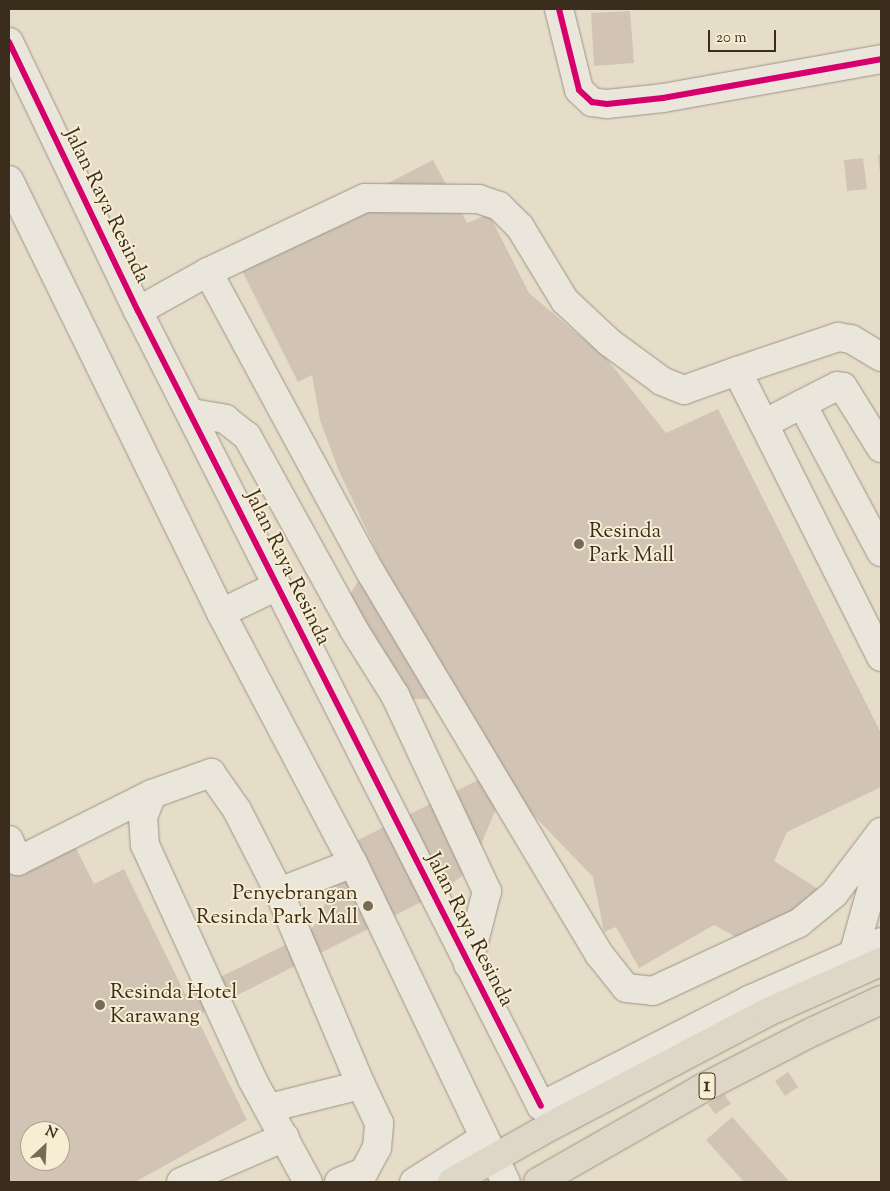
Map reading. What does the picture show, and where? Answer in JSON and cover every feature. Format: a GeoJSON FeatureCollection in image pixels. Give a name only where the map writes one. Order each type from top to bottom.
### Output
{"type":"FeatureCollection","features":[{"type":"Feature","properties":{"kind":"main road","name":"1"},"geometry":{"type":"LineString","coordinates":[[452,1182],[487,1149],[768,1012],[881,962]]}},
{"type":"Feature","properties":{"kind":"main road","name":"1"},"geometry":{"type":"LineString","coordinates":[[538,1182],[699,1090],[814,1030],[881,1000]]}},
{"type":"Feature","properties":{"kind":"street"},"geometry":{"type":"LineString","coordinates":[[560,9],[579,90],[592,102],[607,104],[663,98],[881,59]]}},
{"type":"Feature","properties":{"kind":"street","name":"Jalan Raya Resinda"},"geometry":{"type":"LineString","coordinates":[[9,42],[138,311],[192,413],[468,965],[542,1106],[749,1000],[854,952]]}},
{"type":"Feature","properties":{"kind":"street"},"geometry":{"type":"LineString","coordinates":[[9,180],[221,613],[353,863],[487,1149],[506,1182]]}},
{"type":"Feature","properties":{"kind":"street"},"geometry":{"type":"LineString","coordinates":[[138,311],[208,272],[365,198],[479,199],[499,206],[520,227],[565,301],[609,342],[662,381],[684,390],[838,337],[851,339],[881,357]]}},
{"type":"Feature","properties":{"kind":"street"},"geometry":{"type":"LineString","coordinates":[[208,272],[371,573],[599,954],[626,988],[653,990],[799,923],[834,894],[881,832]]}},
{"type":"Feature","properties":{"kind":"street"},"geometry":{"type":"LineString","coordinates":[[738,371],[880,650]]}},
{"type":"Feature","properties":{"kind":"street"},"geometry":{"type":"LineString","coordinates":[[764,424],[837,386],[843,387],[881,448]]}},
{"type":"Feature","properties":{"kind":"street"},"geometry":{"type":"LineString","coordinates":[[802,404],[881,552]]}},
{"type":"Feature","properties":{"kind":"street"},"geometry":{"type":"LineString","coordinates":[[192,413],[225,419],[247,436],[354,630],[395,695],[488,891],[468,965]]}},
{"type":"Feature","properties":{"kind":"street"},"geometry":{"type":"LineString","coordinates":[[221,613],[277,586]]}},
{"type":"Feature","properties":{"kind":"street"},"geometry":{"type":"LineString","coordinates":[[9,840],[18,861],[152,794],[211,773],[237,810],[279,892],[379,1123],[377,1148],[364,1172],[339,1182]]}},
{"type":"Feature","properties":{"kind":"street"},"geometry":{"type":"LineString","coordinates":[[152,794],[143,817],[145,845],[252,1079],[308,1182]]}},
{"type":"Feature","properties":{"kind":"street"},"geometry":{"type":"LineString","coordinates":[[854,952],[881,855]]}},
{"type":"Feature","properties":{"kind":"street"},"geometry":{"type":"LineString","coordinates":[[279,892],[353,863]]}},
{"type":"Feature","properties":{"kind":"street"},"geometry":{"type":"LineString","coordinates":[[854,952],[881,942]]}},
{"type":"Feature","properties":{"kind":"street"},"geometry":{"type":"LineString","coordinates":[[269,1108],[361,1085]]}},
{"type":"Feature","properties":{"kind":"street"},"geometry":{"type":"LineString","coordinates":[[181,1182],[285,1137]]}},
{"type":"Feature","properties":{"kind":"street"},"geometry":{"type":"LineString","coordinates":[[414,1182],[487,1149]]}},
{"type":"Feature","properties":{"kind":"building"},"geometry":{"type":"Polygon","coordinates":[[[630,11],[634,63],[594,66],[591,13],[630,11]]]}},
{"type":"Feature","properties":{"kind":"building"},"geometry":{"type":"Polygon","coordinates":[[[878,155],[881,155],[881,174],[880,174],[878,155]]]}},
{"type":"Feature","properties":{"kind":"building"},"geometry":{"type":"Polygon","coordinates":[[[863,158],[867,189],[847,191],[844,160],[863,158]]]}},
{"type":"Feature","properties":{"kind":"building","name":"Resinda Park Mall"},"geometry":{"type":"Polygon","coordinates":[[[433,160],[467,223],[489,214],[529,293],[607,359],[666,433],[718,409],[881,733],[881,787],[787,832],[774,861],[823,892],[744,941],[714,925],[639,968],[616,927],[604,932],[593,877],[515,796],[496,809],[480,847],[463,875],[443,891],[196,1016],[247,1120],[135,1182],[9,1182],[9,870],[73,842],[94,884],[124,869],[185,994],[306,935],[317,922],[345,858],[358,840],[496,771],[432,699],[402,699],[352,617],[351,593],[361,576],[383,565],[338,469],[320,420],[312,375],[298,382],[237,261],[433,160]]]}},
{"type":"Feature","properties":{"kind":"building"},"geometry":{"type":"Polygon","coordinates":[[[788,1072],[798,1087],[785,1096],[775,1081],[788,1072]]]}},
{"type":"Feature","properties":{"kind":"building"},"geometry":{"type":"Polygon","coordinates":[[[724,1094],[731,1104],[715,1114],[708,1104],[724,1094]]]}},
{"type":"Feature","properties":{"kind":"building"},"geometry":{"type":"Polygon","coordinates":[[[732,1117],[788,1180],[786,1182],[744,1182],[706,1140],[732,1117]]]}},
{"type":"Feature","properties":{"kind":"cycle path"},"geometry":{"type":"LineString","coordinates":[[559,9],[579,90],[592,102],[607,104],[663,98],[881,59]]}},
{"type":"Feature","properties":{"kind":"cycle path"},"geometry":{"type":"LineString","coordinates":[[9,42],[138,311],[541,1106]]}},
{"type":"Feature","properties":{"kind":"place","name":"Resinda Park Mall"},"geometry":{"type":"Point","coordinates":[579,544]}},
{"type":"Feature","properties":{"kind":"place","name":"Penyebrangan Resinda Park Mall"},"geometry":{"type":"Point","coordinates":[368,906]}},
{"type":"Feature","properties":{"kind":"place","name":"Resinda Hotel Karawang"},"geometry":{"type":"Point","coordinates":[100,1005]}}]}
